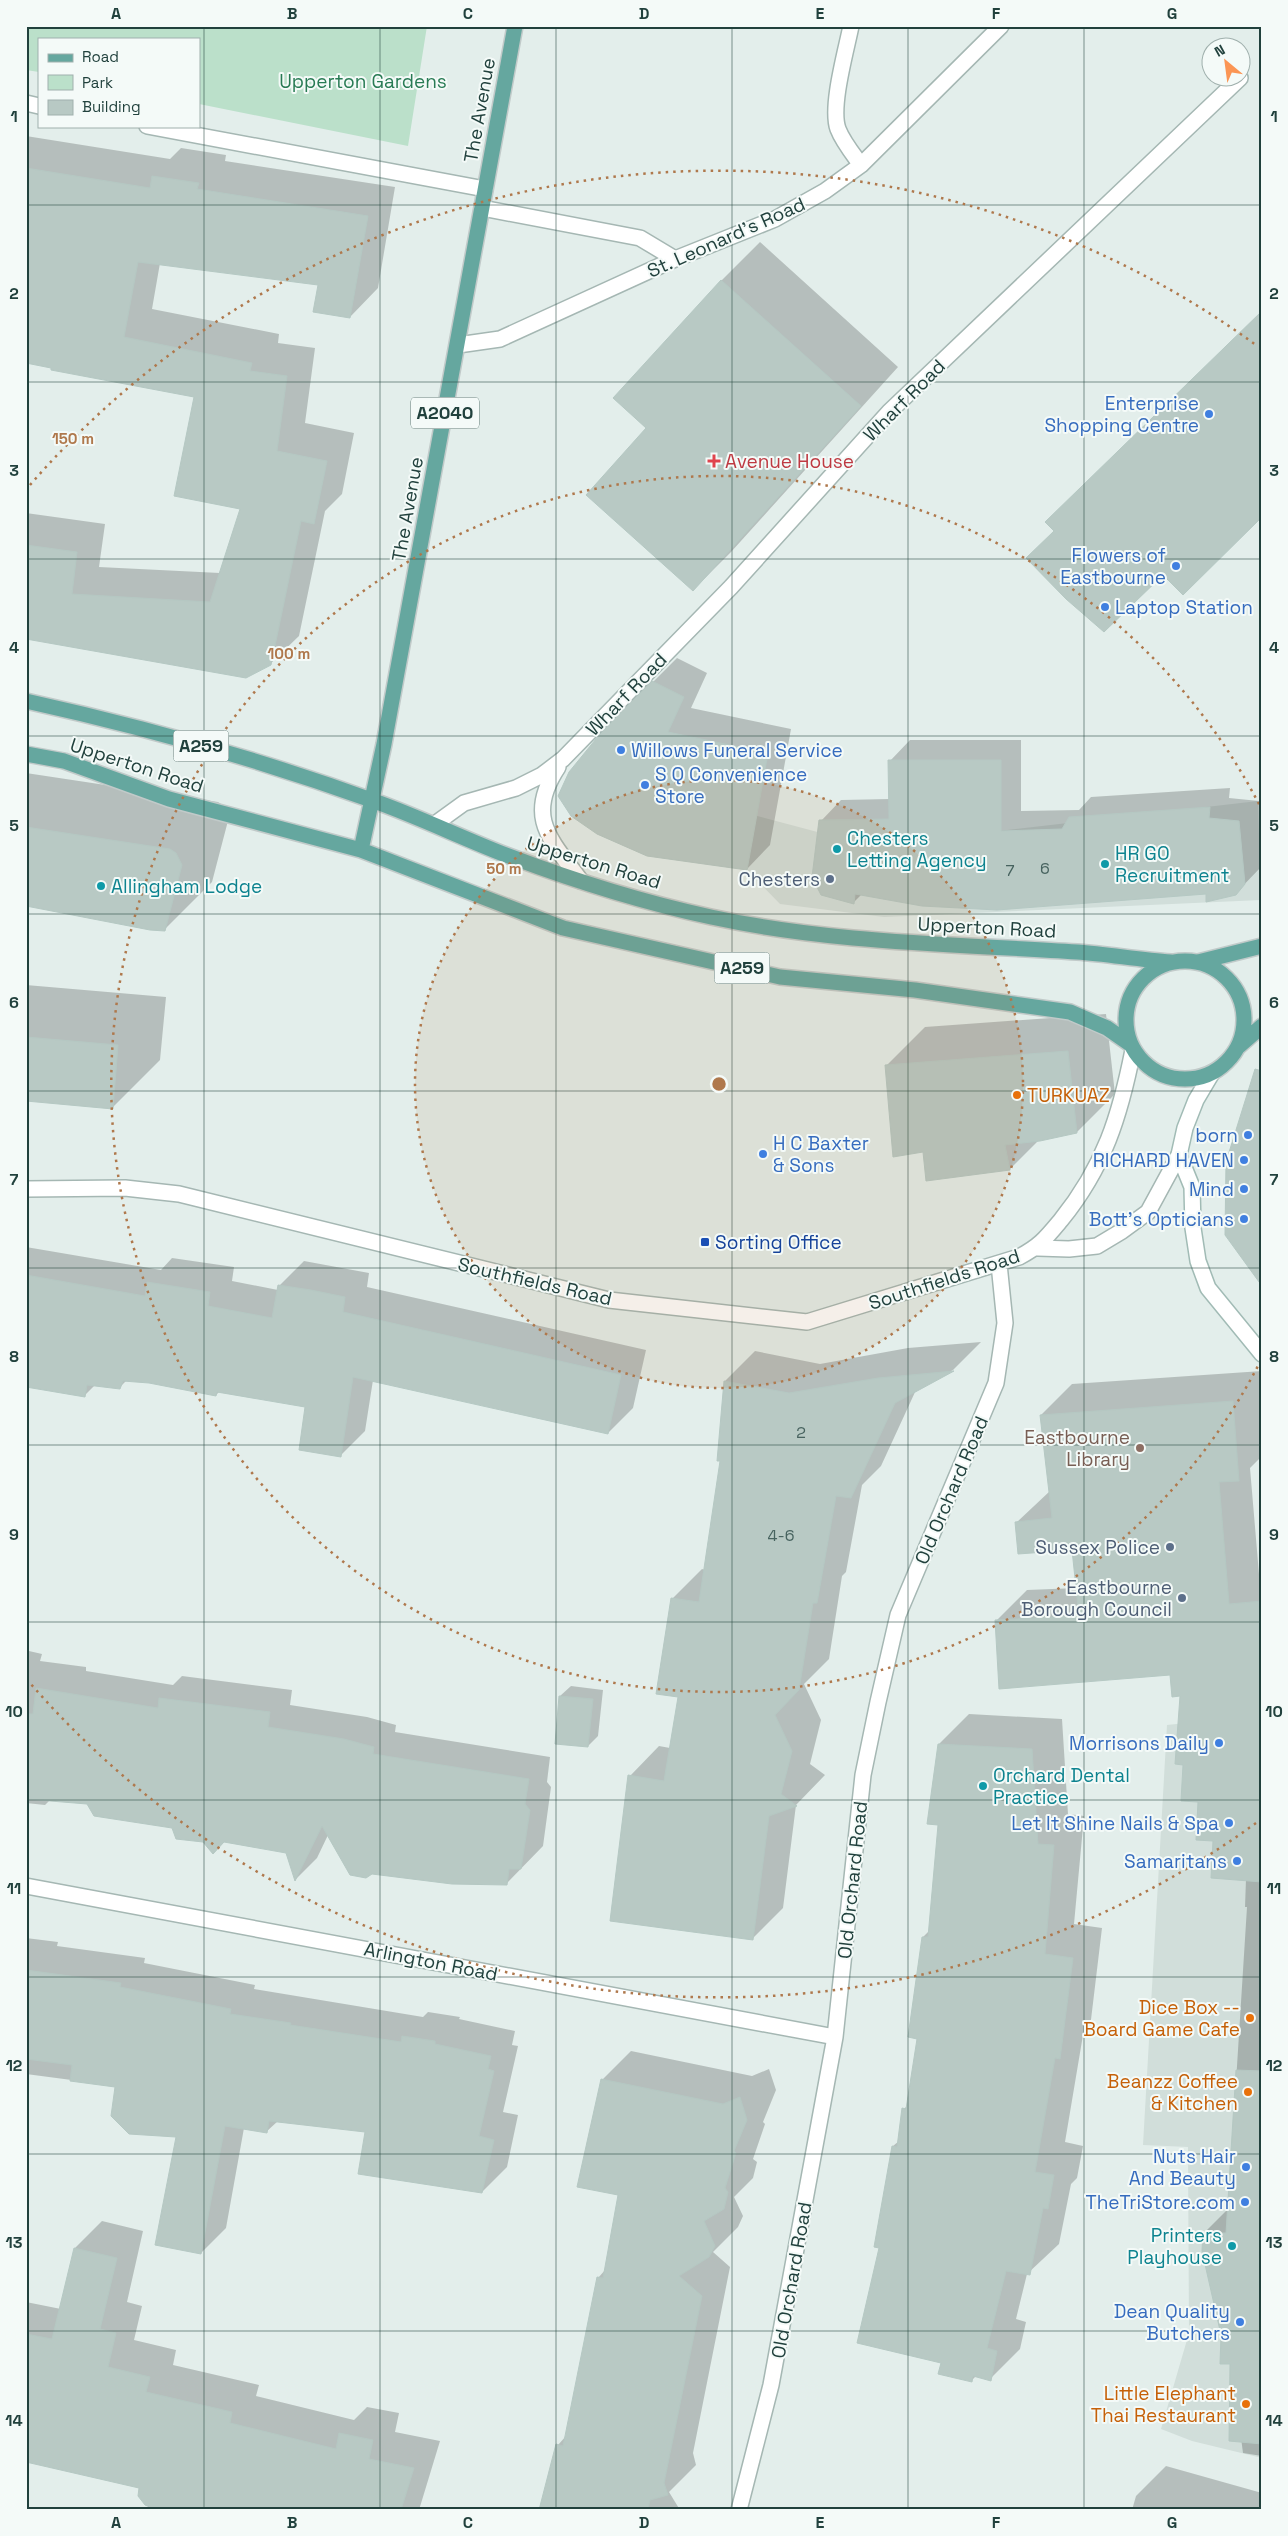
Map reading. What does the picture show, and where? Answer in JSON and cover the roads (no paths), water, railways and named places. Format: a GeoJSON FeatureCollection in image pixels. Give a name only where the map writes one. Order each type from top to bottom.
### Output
{"type":"FeatureCollection","features":[{"type":"Feature","properties":{"kind":"main road","name":"The Avenue"},"geometry":{"type":"LineString","coordinates":[[361,850],[374,800],[515,26]]}},
{"type":"Feature","properties":{"kind":"main road","name":"Upperton Road"},"geometry":{"type":"LineString","coordinates":[[26,702],[216,750],[374,800],[504,854],[580,881],[710,917],[783,930],[967,947],[1080,952],[1171,962]]}},
{"type":"Feature","properties":{"kind":"main road","name":"Upperton Road"},"geometry":{"type":"LineString","coordinates":[[26,754],[64,761],[169,799],[361,850],[562,928],[780,977],[916,990],[1070,1012],[1107,1028],[1132,1047]]}},
{"type":"Feature","properties":{"kind":"main road"},"geometry":{"type":"LineString","coordinates":[[1262,946],[1196,962],[1171,962],[1153,970],[1139,983],[1129,1000],[1126,1019],[1132,1047],[1152,1070],[1171,1078],[1191,1079],[1212,1073],[1226,1062],[1238,1047],[1262,1026]]}},
{"type":"Feature","properties":{"kind":"main road"},"geometry":{"type":"LineString","coordinates":[[1196,962],[1214,968],[1228,978],[1238,993],[1244,1011],[1244,1029],[1238,1047]]}},
{"type":"Feature","properties":{"kind":"street"},"geometry":{"type":"LineString","coordinates":[[851,26],[836,113],[838,128],[846,144],[861,165]]}},
{"type":"Feature","properties":{"kind":"street","name":"St. Leonard's Road"},"geometry":{"type":"LineString","coordinates":[[458,345],[500,339],[675,259],[775,220],[825,191],[861,165],[1001,26]]}},
{"type":"Feature","properties":{"kind":"street","name":"Wharf Road"},"geometry":{"type":"LineString","coordinates":[[435,824],[464,804],[516,788],[542,775],[563,759],[731,587],[889,412],[1229,88]]}},
{"type":"Feature","properties":{"kind":"street"},"geometry":{"type":"LineString","coordinates":[[158,128],[485,189]]}},
{"type":"Feature","properties":{"kind":"street"},"geometry":{"type":"LineString","coordinates":[[482,208],[640,238],[675,259]]}},
{"type":"Feature","properties":{"kind":"street","name":"Wharf Road"},"geometry":{"type":"LineString","coordinates":[[563,759],[544,790],[541,804],[545,829],[580,881]]}},
{"type":"Feature","properties":{"kind":"street","name":"Southfields Road"},"geometry":{"type":"LineString","coordinates":[[1038,1248],[1071,1208],[1103,1157],[1122,1100],[1132,1047]]}},
{"type":"Feature","properties":{"kind":"street","name":"Southfields Road"},"geometry":{"type":"LineString","coordinates":[[26,1189],[125,1188],[179,1194],[609,1300],[807,1322],[999,1264],[1038,1248],[1069,1249],[1097,1246],[1122,1231],[1148,1212],[1179,1155],[1185,1128],[1196,1100],[1212,1073]]}},
{"type":"Feature","properties":{"kind":"street"},"geometry":{"type":"LineString","coordinates":[[1179,1155],[1192,1187],[1194,1236],[1198,1261],[1208,1288],[1262,1354]]}},
{"type":"Feature","properties":{"kind":"street","name":"Old Orchard Road"},"geometry":{"type":"LineString","coordinates":[[739,2510],[771,2385],[835,2036],[863,1775],[878,1702],[898,1615],[996,1383],[1005,1324],[999,1264]]}},
{"type":"Feature","properties":{"kind":"street","name":"Arlington Road"},"geometry":{"type":"LineString","coordinates":[[26,1886],[835,2036]]}},
{"type":"Feature","properties":{"kind":"place","name":"Enterprise Shopping Centre"},"geometry":{"type":"Point","coordinates":[1209,414]}},
{"type":"Feature","properties":{"kind":"place","name":"Avenue House"},"geometry":{"type":"Point","coordinates":[714,461]}},
{"type":"Feature","properties":{"kind":"place","name":"Flowers of Eastbourne"},"geometry":{"type":"Point","coordinates":[1176,566]}},
{"type":"Feature","properties":{"kind":"place","name":"Laptop Station"},"geometry":{"type":"Point","coordinates":[1105,607]}},
{"type":"Feature","properties":{"kind":"place","name":"Willows Funeral Service"},"geometry":{"type":"Point","coordinates":[621,750]}},
{"type":"Feature","properties":{"kind":"place","name":"S Q Convenience Store"},"geometry":{"type":"Point","coordinates":[645,785]}},
{"type":"Feature","properties":{"kind":"place","name":"Chesters Letting Agency"},"geometry":{"type":"Point","coordinates":[837,849]}},
{"type":"Feature","properties":{"kind":"place","name":"HR GO Recruitment"},"geometry":{"type":"Point","coordinates":[1105,864]}},
{"type":"Feature","properties":{"kind":"place","name":"Chesters"},"geometry":{"type":"Point","coordinates":[830,879]}},
{"type":"Feature","properties":{"kind":"place","name":"Allingham Lodge"},"geometry":{"type":"Point","coordinates":[101,886]}},
{"type":"Feature","properties":{"kind":"place","name":"TURKUAZ"},"geometry":{"type":"Point","coordinates":[1017,1095]}},
{"type":"Feature","properties":{"kind":"place","name":"born"},"geometry":{"type":"Point","coordinates":[1248,1135]}},
{"type":"Feature","properties":{"kind":"place","name":"H C Baxter & Sons"},"geometry":{"type":"Point","coordinates":[763,1154]}},
{"type":"Feature","properties":{"kind":"place","name":"RICHARD HAVEN"},"geometry":{"type":"Point","coordinates":[1244,1160]}},
{"type":"Feature","properties":{"kind":"place","name":"Mind"},"geometry":{"type":"Point","coordinates":[1244,1189]}},
{"type":"Feature","properties":{"kind":"place","name":"Bott's Opticians"},"geometry":{"type":"Point","coordinates":[1244,1219]}},
{"type":"Feature","properties":{"kind":"place","name":"Sorting Office"},"geometry":{"type":"Point","coordinates":[705,1242]}},
{"type":"Feature","properties":{"kind":"place","name":"Eastbourne Library"},"geometry":{"type":"Point","coordinates":[1140,1448]}},
{"type":"Feature","properties":{"kind":"place","name":"Sussex Police"},"geometry":{"type":"Point","coordinates":[1170,1547]}},
{"type":"Feature","properties":{"kind":"place","name":"Eastbourne Borough Council"},"geometry":{"type":"Point","coordinates":[1182,1598]}},
{"type":"Feature","properties":{"kind":"place","name":"Morrisons Daily"},"geometry":{"type":"Point","coordinates":[1219,1743]}},
{"type":"Feature","properties":{"kind":"place","name":"Orchard Dental Practice"},"geometry":{"type":"Point","coordinates":[983,1786]}},
{"type":"Feature","properties":{"kind":"place","name":"Let It Shine Nails & Spa"},"geometry":{"type":"Point","coordinates":[1229,1823]}},
{"type":"Feature","properties":{"kind":"place","name":"Samaritans"},"geometry":{"type":"Point","coordinates":[1237,1861]}},
{"type":"Feature","properties":{"kind":"place","name":"Dice Box -- Board Game Cafe"},"geometry":{"type":"Point","coordinates":[1250,2018]}},
{"type":"Feature","properties":{"kind":"place","name":"Beanzz Coffee & Kitchen"},"geometry":{"type":"Point","coordinates":[1248,2092]}},
{"type":"Feature","properties":{"kind":"place","name":"Nuts Hair And Beauty"},"geometry":{"type":"Point","coordinates":[1246,2167]}},
{"type":"Feature","properties":{"kind":"place","name":"TheTriStore.com"},"geometry":{"type":"Point","coordinates":[1245,2202]}},
{"type":"Feature","properties":{"kind":"place","name":"Printers Playhouse"},"geometry":{"type":"Point","coordinates":[1232,2246]}},
{"type":"Feature","properties":{"kind":"place","name":"Dean Quality Butchers"},"geometry":{"type":"Point","coordinates":[1240,2322]}},
{"type":"Feature","properties":{"kind":"place","name":"Little Elephant Thai Restaurant"},"geometry":{"type":"Point","coordinates":[1246,2404]}},
{"type":"Feature","properties":{"kind":"park label","name":"Upperton Gardens"},"geometry":{"type":"Point","coordinates":[363,81]}}]}
